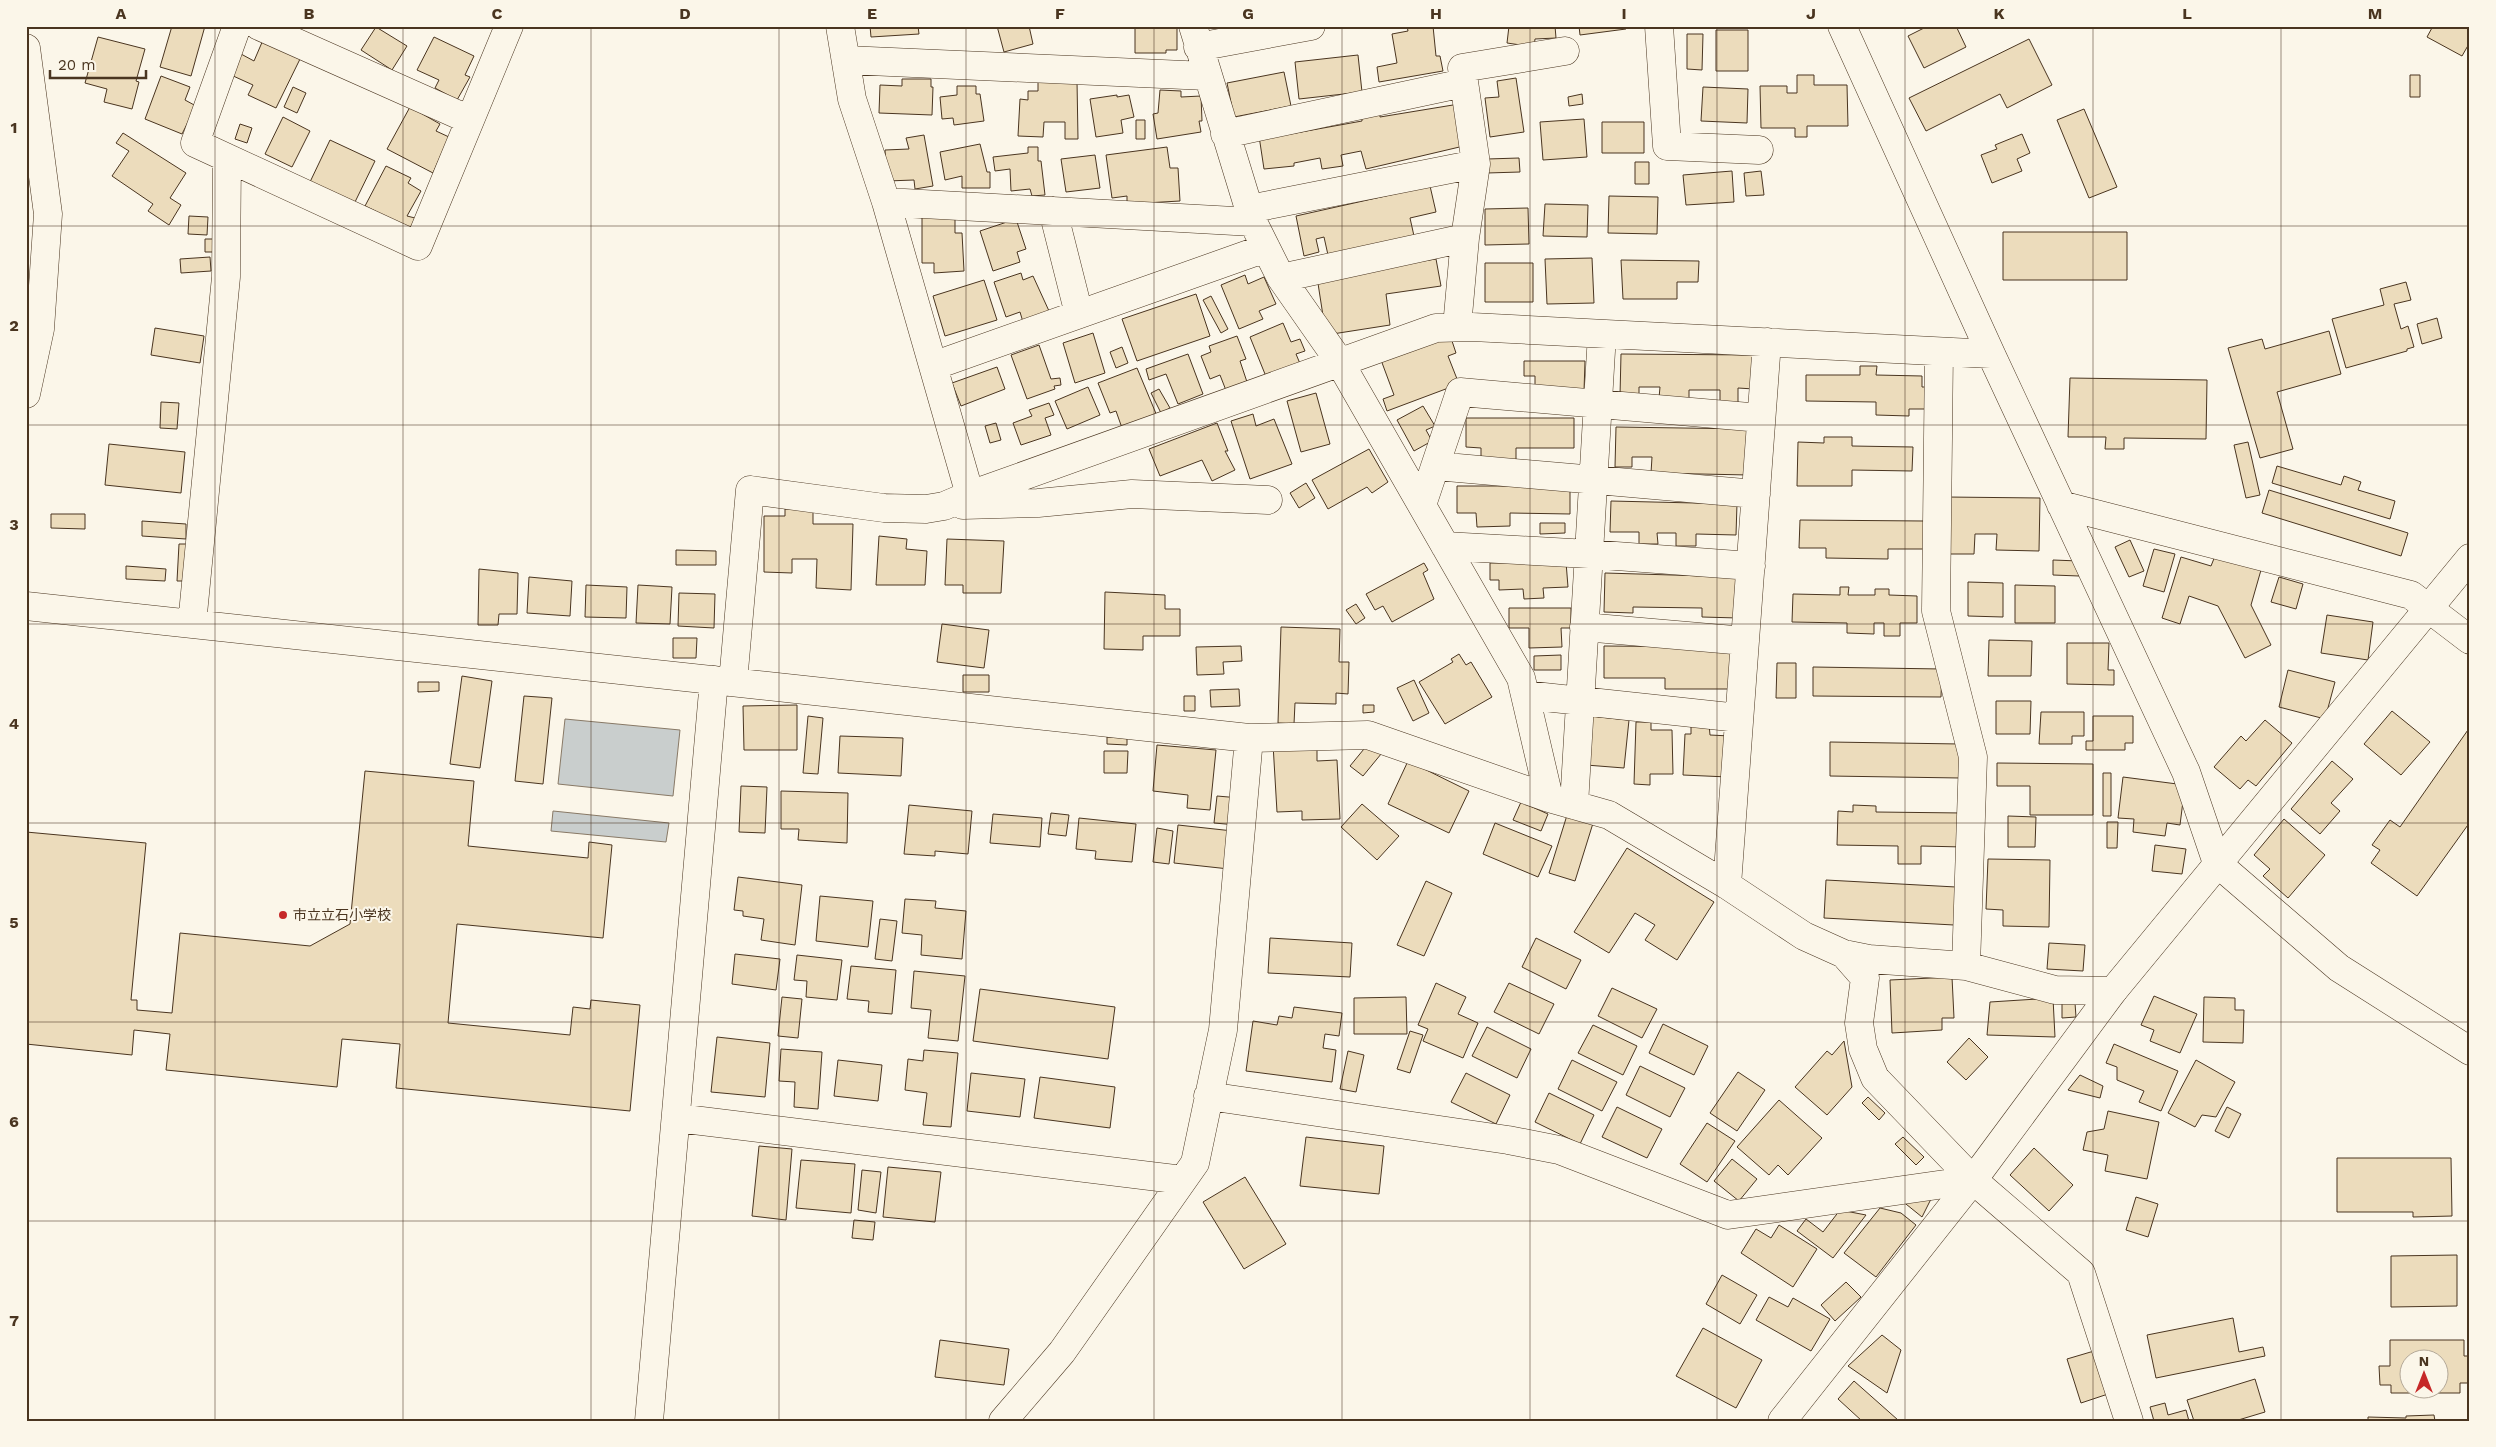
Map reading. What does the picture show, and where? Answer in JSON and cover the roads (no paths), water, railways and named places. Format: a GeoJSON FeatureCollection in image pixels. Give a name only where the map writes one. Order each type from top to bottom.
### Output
{"type":"FeatureCollection","features":[{"type":"Feature","properties":{"kind":"street"},"geometry":{"type":"LineString","coordinates":[[237,26],[195,143],[418,246],[509,26]]}},
{"type":"Feature","properties":{"kind":"street"},"geometry":{"type":"LineString","coordinates":[[259,26],[470,120]]}},
{"type":"Feature","properties":{"kind":"street"},"geometry":{"type":"LineString","coordinates":[[840,26],[852,99],[886,202],[970,495]]}},
{"type":"Feature","properties":{"kind":"street"},"geometry":{"type":"LineString","coordinates":[[1311,26],[1195,36],[1251,216],[1266,248],[1281,278],[1340,361],[1521,678],[1561,801]]}},
{"type":"Feature","properties":{"kind":"street"},"geometry":{"type":"LineString","coordinates":[[1659,26],[1666,146],[1759,150]]}},
{"type":"Feature","properties":{"kind":"street"},"geometry":{"type":"LineString","coordinates":[[1842,26],[1990,354],[2186,772],[2216,863],[2339,968],[2470,1051]]}},
{"type":"Feature","properties":{"kind":"street"},"geometry":{"type":"LineString","coordinates":[[26,48],[48,214],[40,329],[26,394]]}},
{"type":"Feature","properties":{"kind":"street"},"geometry":{"type":"LineString","coordinates":[[1457,328],[1465,238],[1476,164],[1462,68],[1565,51]]}},
{"type":"Feature","properties":{"kind":"street"},"geometry":{"type":"LineString","coordinates":[[846,60],[1207,76]]}},
{"type":"Feature","properties":{"kind":"street"},"geometry":{"type":"LineString","coordinates":[[1225,134],[1464,83]]}},
{"type":"Feature","properties":{"kind":"street"},"geometry":{"type":"LineString","coordinates":[[192,624],[226,277],[227,158]]}},
{"type":"Feature","properties":{"kind":"street"},"geometry":{"type":"LineString","coordinates":[[886,202],[1053,211],[1251,216],[1476,164]]}},
{"type":"Feature","properties":{"kind":"street"},"geometry":{"type":"LineString","coordinates":[[1053,211],[1079,314]]}},
{"type":"Feature","properties":{"kind":"street"},"geometry":{"type":"LineString","coordinates":[[1281,278],[1465,238]]}},
{"type":"Feature","properties":{"kind":"street"},"geometry":{"type":"LineString","coordinates":[[933,366],[1266,248]]}},
{"type":"Feature","properties":{"kind":"street"},"geometry":{"type":"LineString","coordinates":[[944,506],[1340,361],[1436,328],[1602,334],[1990,354]]}},
{"type":"Feature","properties":{"kind":"street"},"geometry":{"type":"LineString","coordinates":[[1561,801],[1580,701],[1602,334]]}},
{"type":"Feature","properties":{"kind":"street"},"geometry":{"type":"LineString","coordinates":[[1727,885],[1767,342]]}},
{"type":"Feature","properties":{"kind":"street"},"geometry":{"type":"LineString","coordinates":[[1939,352],[1936,611],[1972,757],[1966,966]]}},
{"type":"Feature","properties":{"kind":"street"},"geometry":{"type":"LineString","coordinates":[[1422,505],[1460,392],[1761,418]]}},
{"type":"Feature","properties":{"kind":"street"},"geometry":{"type":"LineString","coordinates":[[1435,466],[1756,494]]}},
{"type":"Feature","properties":{"kind":"street"},"geometry":{"type":"LineString","coordinates":[[649,1421],[677,1118],[724,681],[750,490],[884,508],[926,509],[944,506],[1038,503],[1132,494],[1268,500]]}},
{"type":"Feature","properties":{"kind":"street"},"geometry":{"type":"LineString","coordinates":[[2061,505],[2411,595],[2470,640]]}},
{"type":"Feature","properties":{"kind":"street"},"geometry":{"type":"LineString","coordinates":[[1446,546],[1751,566]]}},
{"type":"Feature","properties":{"kind":"street"},"geometry":{"type":"LineString","coordinates":[[1782,1421],[1974,1180],[2113,991],[2216,863],[2429,610],[2470,558]]}},
{"type":"Feature","properties":{"kind":"street"},"geometry":{"type":"LineString","coordinates":[[26,606],[1249,738],[1368,735],[1561,801],[1609,815],[1727,885],[1804,936],[1844,954],[1869,959],[1966,966],[2055,990],[2113,991]]}},
{"type":"Feature","properties":{"kind":"street"},"geometry":{"type":"LineString","coordinates":[[1584,627],[1745,642]]}},
{"type":"Feature","properties":{"kind":"street"},"geometry":{"type":"LineString","coordinates":[[1526,695],[1739,718]]}},
{"type":"Feature","properties":{"kind":"street"},"geometry":{"type":"LineString","coordinates":[[1003,1421],[1062,1352],[1195,1163],[1223,1030],[1249,738]]}},
{"type":"Feature","properties":{"kind":"street"},"geometry":{"type":"LineString","coordinates":[[1844,954],[1865,978],[1859,1024],[1863,1049],[1876,1078],[1974,1180],[2081,1273],[2128,1421]]}},
{"type":"Feature","properties":{"kind":"street"},"geometry":{"type":"LineString","coordinates":[[1208,1096],[1508,1140],[1559,1150],[1728,1215],[1974,1180]]}},
{"type":"Feature","properties":{"kind":"street"},"geometry":{"type":"LineString","coordinates":[[677,1118],[1183,1180]]}},
{"type":"Feature","properties":{"kind":"place","name":"市立立石小学校"},"geometry":{"type":"Point","coordinates":[283,915]}}]}
